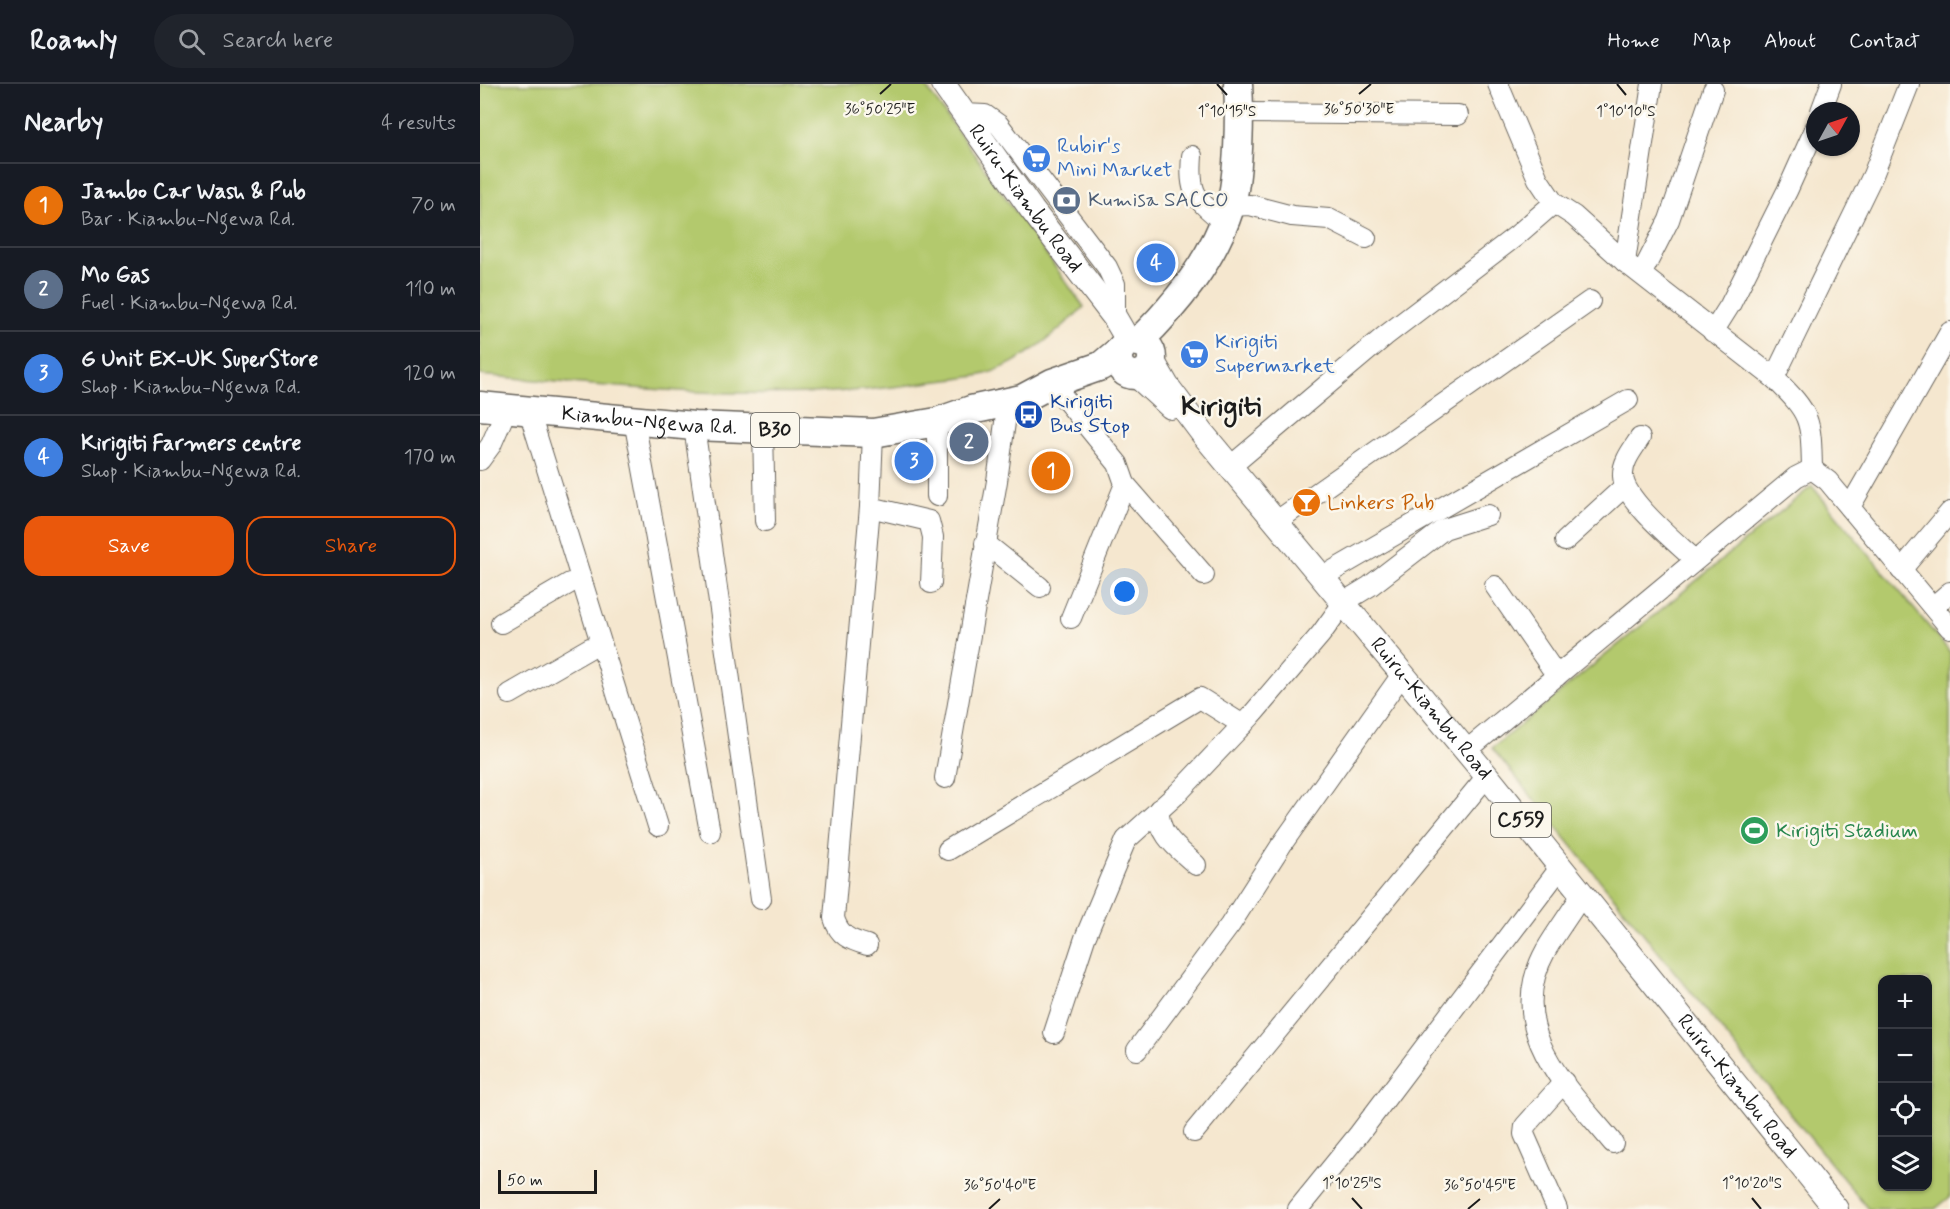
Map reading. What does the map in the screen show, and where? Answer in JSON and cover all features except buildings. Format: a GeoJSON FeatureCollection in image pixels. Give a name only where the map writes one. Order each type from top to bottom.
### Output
{"type":"FeatureCollection","features":[{"type":"Feature","properties":{"kind":"highway","name":"B30"},"geometry":{"type":"LineString","coordinates":[[1057,381],[1136,356],[1205,262],[1226,214],[1240,113],[1238,84]]}},
{"type":"Feature","properties":{"kind":"highway","name":"Kiambu-Ngewa Rd."},"geometry":{"type":"LineString","coordinates":[[509,409],[694,426],[873,433],[937,422],[971,410],[1022,399],[1057,381]]}},
{"type":"Feature","properties":{"kind":"main road","name":"Ruiru-Kiambu Road"},"geometry":{"type":"LineString","coordinates":[[944,84],[1032,210],[1113,314],[1136,356],[1167,386],[1203,434],[1403,673],[1836,1209]]}},
{"type":"Feature","properties":{"kind":"street"},"geometry":{"type":"LineString","coordinates":[[1498,84],[1538,179],[1554,203],[1574,216],[1625,262],[1774,378],[1795,398],[1808,417],[1812,469],[1828,481],[1950,627]]}},
{"type":"Feature","properties":{"kind":"street"},"geometry":{"type":"LineString","coordinates":[[1625,262],[1652,84]]}},
{"type":"Feature","properties":{"kind":"street"},"geometry":{"type":"LineString","coordinates":[[1824,102],[1831,84]]}},
{"type":"Feature","properties":{"kind":"street"},"geometry":{"type":"LineString","coordinates":[[1774,378],[1873,175],[1909,84]]}},
{"type":"Feature","properties":{"kind":"street"},"geometry":{"type":"LineString","coordinates":[[1642,273],[1676,203],[1713,90]]}},
{"type":"Feature","properties":{"kind":"street"},"geometry":{"type":"LineString","coordinates":[[1240,113],[1458,115]]}},
{"type":"Feature","properties":{"kind":"street"},"geometry":{"type":"LineString","coordinates":[[964,114],[985,115],[992,119],[1107,267],[1115,284],[1113,314]]}},
{"type":"Feature","properties":{"kind":"street"},"geometry":{"type":"LineString","coordinates":[[1713,332],[1730,305],[1806,148]]}},
{"type":"Feature","properties":{"kind":"street"},"geometry":{"type":"LineString","coordinates":[[1192,156],[1191,187],[1208,209],[1226,214],[1250,205],[1292,216],[1329,219],[1366,238]]}},
{"type":"Feature","properties":{"kind":"street"},"geometry":{"type":"LineString","coordinates":[[1032,210],[1040,181]]}},
{"type":"Feature","properties":{"kind":"street"},"geometry":{"type":"LineString","coordinates":[[1230,466],[1385,336],[1516,236],[1554,203]]}},
{"type":"Feature","properties":{"kind":"street"},"geometry":{"type":"LineString","coordinates":[[1277,521],[1590,301]]}},
{"type":"Feature","properties":{"kind":"street"},"geometry":{"type":"LineString","coordinates":[[1850,507],[1950,332]]}},
{"type":"Feature","properties":{"kind":"street"},"geometry":{"type":"LineString","coordinates":[[1057,381],[1118,464],[1125,484],[1204,575]]}},
{"type":"Feature","properties":{"kind":"street"},"geometry":{"type":"LineString","coordinates":[[945,778],[1006,415],[1022,399]]}},
{"type":"Feature","properties":{"kind":"street"},"geometry":{"type":"LineString","coordinates":[[1322,577],[1628,400]]}},
{"type":"Feature","properties":{"kind":"street"},"geometry":{"type":"LineString","coordinates":[[480,460],[491,445],[509,409]]}},
{"type":"Feature","properties":{"kind":"street"},"geometry":{"type":"LineString","coordinates":[[509,409],[570,583],[608,707]]}},
{"type":"Feature","properties":{"kind":"street"},"geometry":{"type":"LineString","coordinates":[[509,409],[658,826]]}},
{"type":"Feature","properties":{"kind":"street"},"geometry":{"type":"LineString","coordinates":[[634,420],[710,832]]}},
{"type":"Feature","properties":{"kind":"street"},"geometry":{"type":"LineString","coordinates":[[937,422],[937,496]]}},
{"type":"Feature","properties":{"kind":"street"},"geometry":{"type":"LineString","coordinates":[[694,426],[761,898]]}},
{"type":"Feature","properties":{"kind":"street"},"geometry":{"type":"LineString","coordinates":[[763,429],[765,521]]}},
{"type":"Feature","properties":{"kind":"street"},"geometry":{"type":"LineString","coordinates":[[867,945],[842,934],[837,929],[834,918],[870,507],[873,433]]}},
{"type":"Feature","properties":{"kind":"street"},"geometry":{"type":"LineString","coordinates":[[1640,438],[1624,466],[1625,486],[1638,505],[1695,560]]}},
{"type":"Feature","properties":{"kind":"street"},"geometry":{"type":"LineString","coordinates":[[1466,751],[1796,477],[1812,469]]}},
{"type":"Feature","properties":{"kind":"street"},"geometry":{"type":"LineString","coordinates":[[1071,618],[1125,484]]}},
{"type":"Feature","properties":{"kind":"street"},"geometry":{"type":"LineString","coordinates":[[1565,541],[1625,486]]}},
{"type":"Feature","properties":{"kind":"street"},"geometry":{"type":"LineString","coordinates":[[870,507],[929,521],[933,537],[931,583]]}},
{"type":"Feature","properties":{"kind":"street"},"geometry":{"type":"LineString","coordinates":[[1901,570],[1950,512]]}},
{"type":"Feature","properties":{"kind":"street"},"geometry":{"type":"LineString","coordinates":[[1054,1033],[1085,938],[1121,851],[1139,827],[1159,810],[1243,725],[1321,634],[1344,602],[1370,586],[1444,529],[1488,515]]}},
{"type":"Feature","properties":{"kind":"street"},"geometry":{"type":"LineString","coordinates":[[985,543],[1040,587]]}},
{"type":"Feature","properties":{"kind":"street"},"geometry":{"type":"LineString","coordinates":[[501,623],[570,583]]}},
{"type":"Feature","properties":{"kind":"street"},"geometry":{"type":"LineString","coordinates":[[1496,586],[1557,676]]}},
{"type":"Feature","properties":{"kind":"street"},"geometry":{"type":"LineString","coordinates":[[1934,606],[1950,592]]}},
{"type":"Feature","properties":{"kind":"street"},"geometry":{"type":"LineString","coordinates":[[510,694],[590,648]]}},
{"type":"Feature","properties":{"kind":"street"},"geometry":{"type":"LineString","coordinates":[[1137,1050],[1230,925],[1282,844],[1403,673]]}},
{"type":"Feature","properties":{"kind":"street"},"geometry":{"type":"LineString","coordinates":[[948,850],[1200,698],[1243,725]]}},
{"type":"Feature","properties":{"kind":"street"},"geometry":{"type":"LineString","coordinates":[[1194,1132],[1487,777]]}},
{"type":"Feature","properties":{"kind":"street"},"geometry":{"type":"LineString","coordinates":[[1159,810],[1160,826],[1166,836],[1196,866]]}},
{"type":"Feature","properties":{"kind":"street"},"geometry":{"type":"LineString","coordinates":[[1298,1209],[1359,1134],[1560,868]]}},
{"type":"Feature","properties":{"kind":"street"},"geometry":{"type":"LineString","coordinates":[[1581,896],[1545,951],[1536,975],[1532,1000],[1536,1037],[1564,1082],[1614,1143]]}},
{"type":"Feature","properties":{"kind":"street"},"geometry":{"type":"LineString","coordinates":[[1557,1209],[1524,1134],[1526,1126],[1564,1082]]}},
{"type":"Feature","properties":{"kind":"green space"},"geometry":{"type":"Polygon","coordinates":[[[480,84],[924,84],[1084,307],[1029,352],[992,372],[967,378],[869,390],[758,394],[702,392],[480,375],[480,84]]]}},
{"type":"Feature","properties":{"kind":"green space","name":"Kirigiti Stadium"},"geometry":{"type":"Polygon","coordinates":[[[1812,486],[1950,652],[1950,1197],[1935,1209],[1868,1209],[1492,748],[1812,486]]]}},
{"type":"Feature","properties":{"kind":"place","name":"Rubir's Mini Market"},"geometry":{"type":"Point","coordinates":[1036,158]}},
{"type":"Feature","properties":{"kind":"place","name":"Kumisa SACCO"},"geometry":{"type":"Point","coordinates":[1067,200]}},
{"type":"Feature","properties":{"kind":"place","name":"Kirigiti Farmers centre"},"geometry":{"type":"Point","coordinates":[1156,263]}},
{"type":"Feature","properties":{"kind":"place","name":"Kirigiti Supermarket"},"geometry":{"type":"Point","coordinates":[1194,354]}},
{"type":"Feature","properties":{"kind":"place","name":"Kirigiti Bus Stop"},"geometry":{"type":"Point","coordinates":[1029,414]}},
{"type":"Feature","properties":{"kind":"place","name":"Mo Gas"},"geometry":{"type":"Point","coordinates":[969,442]}},
{"type":"Feature","properties":{"kind":"place","name":"G Unit EX-UK SuperStore"},"geometry":{"type":"Point","coordinates":[914,461]}},
{"type":"Feature","properties":{"kind":"place","name":"Jambo Car Wash & Pub"},"geometry":{"type":"Point","coordinates":[1051,471]}},
{"type":"Feature","properties":{"kind":"place","name":"Linkers Pub"},"geometry":{"type":"Point","coordinates":[1306,503]}},
{"type":"Feature","properties":{"kind":"place","name":"Kirigiti Stadium"},"geometry":{"type":"Point","coordinates":[1755,831]}},
{"type":"Feature","properties":{"kind":"district","name":"Kirigiti"},"geometry":{"type":"Point","coordinates":[1221,407]}}]}
